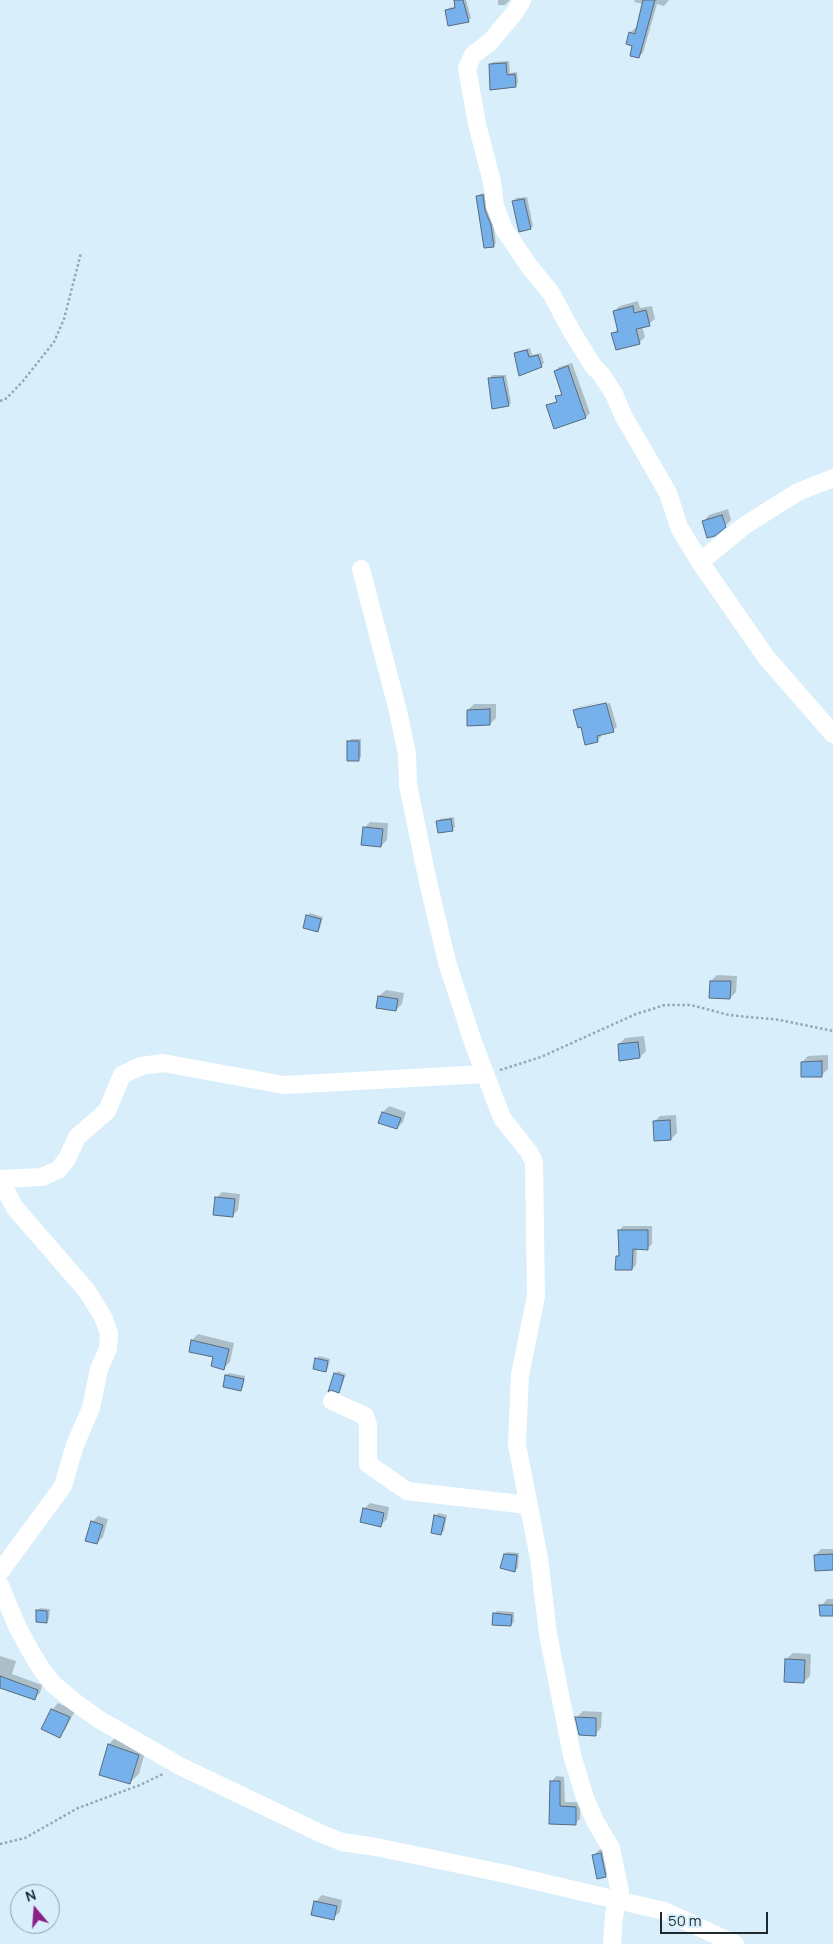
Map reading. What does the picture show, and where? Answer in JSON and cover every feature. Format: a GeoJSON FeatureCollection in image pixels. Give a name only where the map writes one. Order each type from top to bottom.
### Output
{"type":"FeatureCollection","features":[{"type":"Feature","properties":{"kind":"street"},"geometry":{"type":"LineString","coordinates":[[522,0],[516,11],[490,42],[473,55],[467,68],[477,124],[492,182],[495,206],[509,237],[528,266],[550,293],[594,367],[614,394],[624,417],[668,493],[679,527],[700,562],[766,656],[833,734]]}},
{"type":"Feature","properties":{"kind":"street"},"geometry":{"type":"LineString","coordinates":[[700,562],[744,526],[780,503],[798,492],[833,478]]}},
{"type":"Feature","properties":{"kind":"street"},"geometry":{"type":"LineString","coordinates":[[361,569],[398,711],[407,754],[408,786],[445,953],[473,1042],[502,1118],[529,1152],[534,1162],[536,1296],[520,1375],[517,1445],[540,1558],[548,1634],[572,1755],[589,1806],[610,1848],[620,1891],[614,1915],[612,1944]]}},
{"type":"Feature","properties":{"kind":"street"},"geometry":{"type":"LineString","coordinates":[[0,1572],[62,1486],[75,1445],[91,1408],[99,1369],[108,1349],[109,1333],[104,1317],[87,1291],[15,1208],[0,1179],[42,1176],[58,1170],[67,1159],[77,1137],[107,1111],[122,1075],[142,1066],[163,1063],[284,1085],[485,1074]]}},
{"type":"Feature","properties":{"kind":"street"},"geometry":{"type":"LineString","coordinates":[[332,1401],[365,1416],[368,1425],[368,1464],[407,1491],[528,1505]]}},
{"type":"Feature","properties":{"kind":"street"},"geometry":{"type":"LineString","coordinates":[[0,1585],[31,1652],[53,1684],[100,1720],[180,1766],[342,1842],[376,1847],[506,1874],[664,1911],[735,1944]]}},
{"type":"Feature","properties":{"kind":"path"},"geometry":{"type":"LineString","coordinates":[[0,401],[7,398],[23,381],[54,342],[64,319],[81,253]]}},
{"type":"Feature","properties":{"kind":"path"},"geometry":{"type":"LineString","coordinates":[[485,1074],[541,1057],[636,1014],[665,1005],[691,1005],[729,1015],[780,1020],[833,1031]]}},
{"type":"Feature","properties":{"kind":"path"},"geometry":{"type":"LineString","coordinates":[[0,1844],[25,1838],[78,1808],[140,1786],[180,1766]]}},
{"type":"Feature","properties":{"kind":"building"},"geometry":{"type":"Polygon","coordinates":[[[454,0],[463,0],[469,22],[448,26],[445,10],[455,8],[454,0]]]}},
{"type":"Feature","properties":{"kind":"building"},"geometry":{"type":"Polygon","coordinates":[[[643,0],[655,0],[639,58],[630,56],[632,46],[626,44],[629,32],[635,34],[643,0]]]}},
{"type":"Feature","properties":{"kind":"building"},"geometry":{"type":"Polygon","coordinates":[[[506,63],[507,75],[515,74],[516,87],[490,90],[489,64],[506,63]]]}},
{"type":"Feature","properties":{"kind":"building"},"geometry":{"type":"Polygon","coordinates":[[[483,195],[485,210],[491,225],[494,247],[484,248],[476,196],[483,195]]]}},
{"type":"Feature","properties":{"kind":"building"},"geometry":{"type":"Polygon","coordinates":[[[524,199],[531,229],[519,232],[512,201],[524,199]]]}},
{"type":"Feature","properties":{"kind":"building"},"geometry":{"type":"Polygon","coordinates":[[[633,306],[634,313],[646,310],[650,326],[636,329],[640,344],[616,350],[611,333],[618,332],[613,311],[633,306]]]}},
{"type":"Feature","properties":{"kind":"building"},"geometry":{"type":"Polygon","coordinates":[[[527,350],[529,357],[538,355],[542,367],[519,376],[514,353],[527,350]]]}},
{"type":"Feature","properties":{"kind":"building"},"geometry":{"type":"Polygon","coordinates":[[[568,366],[586,418],[554,429],[546,405],[557,402],[555,396],[562,395],[554,371],[568,366]]]}},
{"type":"Feature","properties":{"kind":"building"},"geometry":{"type":"Polygon","coordinates":[[[503,377],[509,406],[492,409],[488,378],[503,377]]]}},
{"type":"Feature","properties":{"kind":"building"},"geometry":{"type":"Polygon","coordinates":[[[722,515],[726,527],[715,536],[707,538],[702,521],[722,515]]]}},
{"type":"Feature","properties":{"kind":"building"},"geometry":{"type":"Polygon","coordinates":[[[606,703],[614,732],[597,736],[598,742],[585,745],[581,727],[578,728],[573,710],[606,703]]]}},
{"type":"Feature","properties":{"kind":"building"},"geometry":{"type":"Polygon","coordinates":[[[490,709],[490,725],[467,726],[467,710],[490,709]]]}},
{"type":"Feature","properties":{"kind":"building"},"geometry":{"type":"Polygon","coordinates":[[[347,741],[359,741],[359,761],[347,761],[347,741]]]}},
{"type":"Feature","properties":{"kind":"building"},"geometry":{"type":"Polygon","coordinates":[[[451,819],[453,831],[438,833],[436,821],[451,819]]]}},
{"type":"Feature","properties":{"kind":"building"},"geometry":{"type":"Polygon","coordinates":[[[363,827],[383,829],[381,847],[361,845],[363,827]]]}},
{"type":"Feature","properties":{"kind":"building"},"geometry":{"type":"Polygon","coordinates":[[[306,915],[321,919],[318,932],[303,928],[306,915]]]}},
{"type":"Feature","properties":{"kind":"building"},"geometry":{"type":"Polygon","coordinates":[[[710,981],[731,981],[730,999],[709,998],[710,981]]]}},
{"type":"Feature","properties":{"kind":"building"},"geometry":{"type":"Polygon","coordinates":[[[378,996],[398,999],[396,1011],[376,1008],[378,996]]]}},
{"type":"Feature","properties":{"kind":"building"},"geometry":{"type":"Polygon","coordinates":[[[638,1042],[640,1058],[619,1061],[618,1044],[638,1042]]]}},
{"type":"Feature","properties":{"kind":"building"},"geometry":{"type":"Polygon","coordinates":[[[822,1061],[822,1077],[801,1077],[801,1062],[822,1061]]]}},
{"type":"Feature","properties":{"kind":"building"},"geometry":{"type":"Polygon","coordinates":[[[382,1112],[401,1118],[397,1129],[378,1123],[382,1112]]]}},
{"type":"Feature","properties":{"kind":"building"},"geometry":{"type":"Polygon","coordinates":[[[670,1120],[671,1140],[654,1141],[653,1121],[670,1120]]]}},
{"type":"Feature","properties":{"kind":"building"},"geometry":{"type":"Polygon","coordinates":[[[215,1197],[235,1199],[233,1217],[213,1215],[215,1197]]]}},
{"type":"Feature","properties":{"kind":"building"},"geometry":{"type":"Polygon","coordinates":[[[618,1230],[648,1230],[648,1250],[633,1249],[632,1270],[615,1270],[616,1256],[619,1256],[618,1230]]]}},
{"type":"Feature","properties":{"kind":"building"},"geometry":{"type":"Polygon","coordinates":[[[191,1340],[229,1349],[224,1370],[211,1366],[213,1357],[189,1352],[191,1340]]]}},
{"type":"Feature","properties":{"kind":"building"},"geometry":{"type":"Polygon","coordinates":[[[315,1358],[328,1361],[326,1372],[313,1369],[315,1358]]]}},
{"type":"Feature","properties":{"kind":"building"},"geometry":{"type":"Polygon","coordinates":[[[334,1373],[344,1376],[339,1393],[331,1390],[328,1392],[334,1373]]]}},
{"type":"Feature","properties":{"kind":"building"},"geometry":{"type":"Polygon","coordinates":[[[225,1375],[244,1379],[241,1391],[223,1387],[225,1375]]]}},
{"type":"Feature","properties":{"kind":"building"},"geometry":{"type":"Polygon","coordinates":[[[363,1508],[384,1513],[381,1527],[360,1522],[363,1508]]]}},
{"type":"Feature","properties":{"kind":"building"},"geometry":{"type":"Polygon","coordinates":[[[434,1515],[445,1518],[441,1535],[431,1533],[434,1515]]]}},
{"type":"Feature","properties":{"kind":"building"},"geometry":{"type":"Polygon","coordinates":[[[91,1521],[103,1525],[97,1544],[85,1541],[91,1521]]]}},
{"type":"Feature","properties":{"kind":"building"},"geometry":{"type":"Polygon","coordinates":[[[504,1554],[517,1555],[515,1572],[500,1568],[504,1554]]]}},
{"type":"Feature","properties":{"kind":"building"},"geometry":{"type":"Polygon","coordinates":[[[833,1554],[833,1570],[815,1571],[814,1555],[833,1554]]]}},
{"type":"Feature","properties":{"kind":"building"},"geometry":{"type":"Polygon","coordinates":[[[819,1605],[833,1605],[833,1616],[820,1616],[819,1605]]]}},
{"type":"Feature","properties":{"kind":"building"},"geometry":{"type":"Polygon","coordinates":[[[36,1610],[47,1611],[47,1623],[36,1622],[36,1610]]]}},
{"type":"Feature","properties":{"kind":"building"},"geometry":{"type":"Polygon","coordinates":[[[493,1613],[512,1615],[511,1626],[492,1625],[493,1613]]]}},
{"type":"Feature","properties":{"kind":"building"},"geometry":{"type":"Polygon","coordinates":[[[785,1659],[805,1660],[804,1683],[784,1682],[785,1659]]]}},
{"type":"Feature","properties":{"kind":"building"},"geometry":{"type":"Polygon","coordinates":[[[0,1676],[38,1690],[35,1700],[0,1688],[0,1676]]]}},
{"type":"Feature","properties":{"kind":"building"},"geometry":{"type":"Polygon","coordinates":[[[51,1709],[70,1717],[60,1738],[41,1729],[51,1709]]]}},
{"type":"Feature","properties":{"kind":"building"},"geometry":{"type":"Polygon","coordinates":[[[575,1717],[596,1718],[596,1736],[579,1735],[575,1717]]]}},
{"type":"Feature","properties":{"kind":"building"},"geometry":{"type":"Polygon","coordinates":[[[108,1744],[139,1755],[130,1784],[99,1775],[108,1744]]]}},
{"type":"Feature","properties":{"kind":"building"},"geometry":{"type":"Polygon","coordinates":[[[550,1781],[560,1781],[560,1806],[576,1807],[576,1825],[549,1824],[550,1781]]]}},
{"type":"Feature","properties":{"kind":"building"},"geometry":{"type":"Polygon","coordinates":[[[601,1853],[606,1877],[597,1879],[592,1855],[601,1853]]]}},
{"type":"Feature","properties":{"kind":"building"},"geometry":{"type":"Polygon","coordinates":[[[314,1901],[337,1906],[334,1920],[311,1915],[314,1901]]]}}]}
